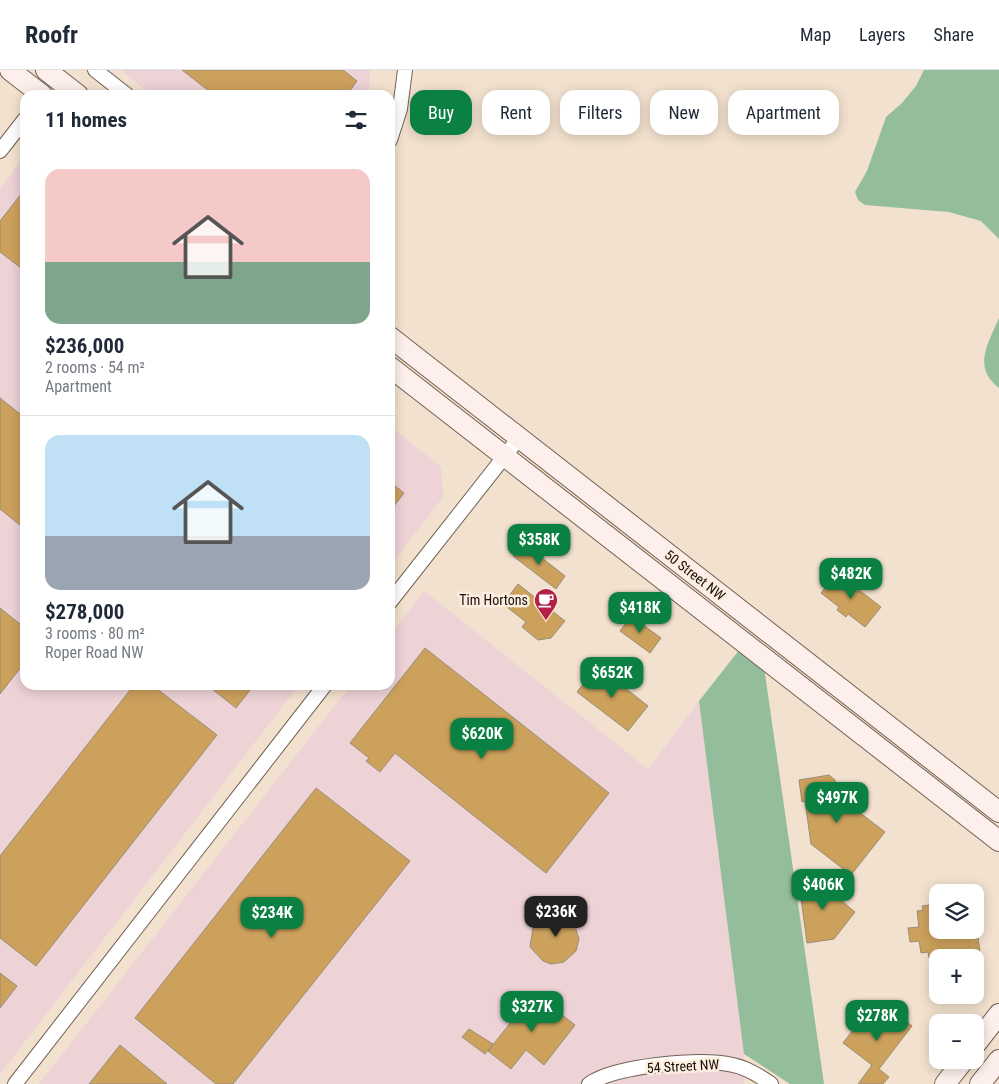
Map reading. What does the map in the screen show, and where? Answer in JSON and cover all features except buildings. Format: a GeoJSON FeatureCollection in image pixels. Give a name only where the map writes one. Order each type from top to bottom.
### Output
{"type":"FeatureCollection","features":[{"type":"Feature","properties":{"kind":"main road"},"geometry":{"type":"LineString","coordinates":[[10,70],[36,90]]}},
{"type":"Feature","properties":{"kind":"main road"},"geometry":{"type":"LineString","coordinates":[[51,74],[72,90]]}},
{"type":"Feature","properties":{"kind":"main road","name":"50 Street NW"},"geometry":{"type":"LineString","coordinates":[[395,341],[999,812]]}},
{"type":"Feature","properties":{"kind":"main road","name":"50 Street NW"},"geometry":{"type":"LineString","coordinates":[[395,371],[999,841]]}},
{"type":"Feature","properties":{"kind":"main road"},"geometry":{"type":"LineString","coordinates":[[984,1033],[999,1014]]}},
{"type":"Feature","properties":{"kind":"main road"},"geometry":{"type":"LineString","coordinates":[[980,1084],[999,1060]]}},
{"type":"Feature","properties":{"kind":"main road"},"geometry":{"type":"LineString","coordinates":[[945,1084],[957,1069]]}},
{"type":"Feature","properties":{"kind":"street"},"geometry":{"type":"LineString","coordinates":[[94,70],[120,90]]}},
{"type":"Feature","properties":{"kind":"street"},"geometry":{"type":"LineString","coordinates":[[395,124],[400,109],[405,70]]}},
{"type":"Feature","properties":{"kind":"street"},"geometry":{"type":"LineString","coordinates":[[45,90],[51,74]]}},
{"type":"Feature","properties":{"kind":"street"},"geometry":{"type":"LineString","coordinates":[[0,151],[20,125]]}},
{"type":"Feature","properties":{"kind":"street"},"geometry":{"type":"LineString","coordinates":[[395,596],[519,438]]}},
{"type":"Feature","properties":{"kind":"street"},"geometry":{"type":"LineString","coordinates":[[15,1084],[321,690]]}},
{"type":"Feature","properties":{"kind":"street","name":"54 Street NW"},"geometry":{"type":"LineString","coordinates":[[590,1083],[629,1069],[714,1063],[735,1065],[756,1073],[771,1084]]}},
{"type":"Feature","properties":{"kind":"shaded area"},"geometry":{"type":"Polygon","coordinates":[[[121,70],[370,70],[369,90],[146,90],[121,70]]]}},
{"type":"Feature","properties":{"kind":"shaded area"},"geometry":{"type":"Polygon","coordinates":[[[20,162],[20,690],[295,690],[0,1074],[0,188],[20,162]]]}},
{"type":"Feature","properties":{"kind":"shaded area"},"geometry":{"type":"Polygon","coordinates":[[[395,430],[441,467],[443,497],[395,559],[395,430]]]}},
{"type":"Feature","properties":{"kind":"shaded area"},"geometry":{"type":"Polygon","coordinates":[[[424,591],[648,769],[699,701],[744,1054],[744,1084],[39,1084],[347,690],[395,690],[395,629],[424,591]]]}},
{"type":"Feature","properties":{"kind":"green space"},"geometry":{"type":"Polygon","coordinates":[[[924,70],[999,70],[999,239],[981,221],[949,212],[865,205],[858,200],[855,192],[867,171],[886,117],[902,103],[916,86],[924,70]]]}},
{"type":"Feature","properties":{"kind":"green space"},"geometry":{"type":"Polygon","coordinates":[[[999,318],[999,388],[986,372],[984,363],[987,346],[999,318]]]}},
{"type":"Feature","properties":{"kind":"green space"},"geometry":{"type":"Polygon","coordinates":[[[740,649],[764,667],[824,1084],[790,1084],[744,1054],[699,701],[740,649]]]}},
{"type":"Feature","properties":{"kind":"place","name":"Tim Hortons"},"geometry":{"type":"Point","coordinates":[546,621]}}]}
